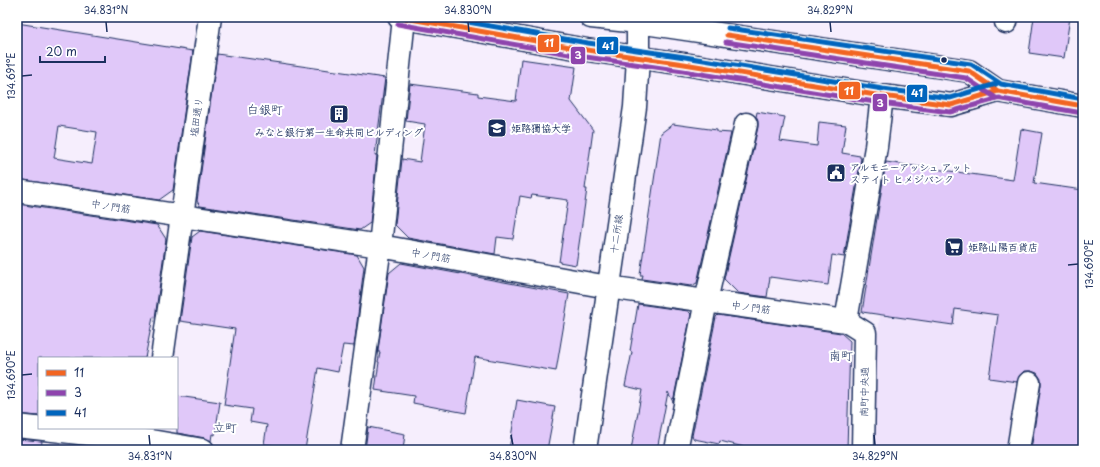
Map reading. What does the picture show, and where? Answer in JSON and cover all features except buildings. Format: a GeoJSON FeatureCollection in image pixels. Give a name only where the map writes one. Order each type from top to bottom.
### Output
{"type":"FeatureCollection","features":[{"type":"Feature","properties":{"kind":"street","name":"塩田通り"},"geometry":{"type":"LineString","coordinates":[[162,357],[210,17]]}},
{"type":"Feature","properties":{"kind":"street"},"geometry":{"type":"LineString","coordinates":[[352,450],[380,246],[401,17],[579,49],[684,64],[882,96],[951,105],[998,91]]}},
{"type":"Feature","properties":{"kind":"street"},"geometry":{"type":"LineString","coordinates":[[591,17],[638,20],[968,71],[998,91],[1083,106]]}},
{"type":"Feature","properties":{"kind":"street","name":"十二所線"},"geometry":{"type":"LineString","coordinates":[[585,450],[635,107],[638,58],[638,20]]}},
{"type":"Feature","properties":{"kind":"street"},"geometry":{"type":"LineString","coordinates":[[846,321],[876,148],[882,96]]}},
{"type":"Feature","properties":{"kind":"street"},"geometry":{"type":"LineString","coordinates":[[676,450],[706,301],[746,124]]}},
{"type":"Feature","properties":{"kind":"street","name":"中ノ門筋"},"geometry":{"type":"LineString","coordinates":[[17,191],[380,246],[608,287],[846,321]]}},
{"type":"Feature","properties":{"kind":"street","name":"南町中央通"},"geometry":{"type":"LineString","coordinates":[[846,321],[865,333],[863,450]]}},
{"type":"Feature","properties":{"kind":"street"},"geometry":{"type":"LineString","coordinates":[[1018,450],[1029,383]]}},
{"type":"Feature","properties":{"kind":"street"},"geometry":{"type":"LineString","coordinates":[[17,426],[38,428]]}},
{"type":"Feature","properties":{"kind":"street"},"geometry":{"type":"LineString","coordinates":[[46,429],[151,440],[203,450]]}},
{"type":"Feature","properties":{"kind":"shaded area"},"geometry":{"type":"Polygon","coordinates":[[[955,309],[998,315],[989,377],[1017,382],[1008,450],[874,450],[877,344],[880,315],[952,325],[955,309]]]}},
{"type":"Feature","properties":{"kind":"transit line","name":"11"},"geometry":{"type":"LineString","coordinates":[[399,17],[587,50],[882,96],[951,105],[998,91]]}},
{"type":"Feature","properties":{"kind":"transit line","name":"41"},"geometry":{"type":"LineString","coordinates":[[439,17],[588,43],[950,98],[996,84]]}},
{"type":"Feature","properties":{"kind":"transit line","name":"3"},"geometry":{"type":"LineString","coordinates":[[398,24],[586,57],[881,103],[950,112],[1000,98]]}},
{"type":"Feature","properties":{"kind":"transit line","name":"41"},"geometry":{"type":"LineString","coordinates":[[728,28],[971,64],[1001,84],[1083,99]]}},
{"type":"Feature","properties":{"kind":"transit line","name":"11"},"geometry":{"type":"LineString","coordinates":[[727,35],[969,71],[998,91],[1083,106]]}},
{"type":"Feature","properties":{"kind":"transit line","name":"3"},"geometry":{"type":"LineString","coordinates":[[726,42],[966,78],[996,98],[1082,113]]}},
{"type":"Feature","properties":{"kind":"place","name":"みなと銀行第一生命共同ビルディング"},"geometry":{"type":"Point","coordinates":[339,114]}},
{"type":"Feature","properties":{"kind":"place","name":"姫路獨協大学"},"geometry":{"type":"Point","coordinates":[497,128]}},
{"type":"Feature","properties":{"kind":"place","name":"アルモニーアッシュ アット ステイト ヒメジバンク"},"geometry":{"type":"Point","coordinates":[836,173]}},
{"type":"Feature","properties":{"kind":"place","name":"姫路山陽百貨店"},"geometry":{"type":"Point","coordinates":[954,247]}},
{"type":"Feature","properties":{"kind":"district","name":"白銀町"},"geometry":{"type":"Point","coordinates":[265,110]}},
{"type":"Feature","properties":{"kind":"district","name":"南町"},"geometry":{"type":"Point","coordinates":[841,356]}},
{"type":"Feature","properties":{"kind":"district","name":"立町"},"geometry":{"type":"Point","coordinates":[225,428]}}]}
